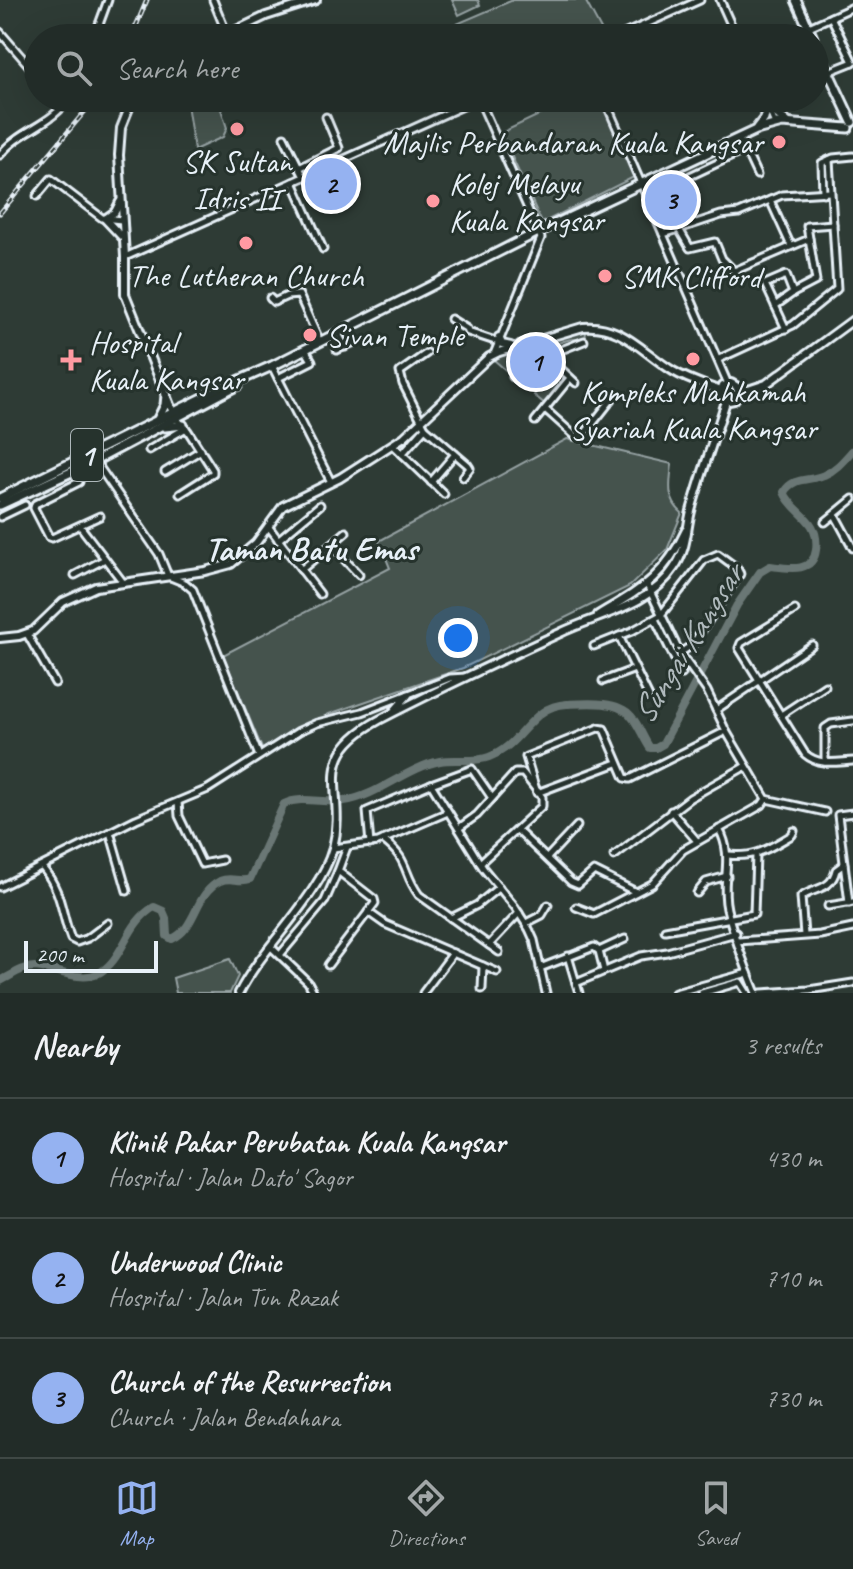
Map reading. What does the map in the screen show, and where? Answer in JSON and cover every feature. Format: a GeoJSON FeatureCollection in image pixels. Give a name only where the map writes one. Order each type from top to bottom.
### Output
{"type":"FeatureCollection","features":[{"type":"Feature","properties":{"kind":"highway","name":"1"},"geometry":{"type":"LineString","coordinates":[[796,0],[806,24]]}},
{"type":"Feature","properties":{"kind":"highway","name":"1"},"geometry":{"type":"LineString","coordinates":[[175,415],[538,232],[756,130],[790,123],[851,126],[829,74]]}},
{"type":"Feature","properties":{"kind":"highway"},"geometry":{"type":"LineString","coordinates":[[756,130],[764,119],[764,112]]}},
{"type":"Feature","properties":{"kind":"highway"},"geometry":{"type":"LineString","coordinates":[[777,112],[790,123]]}},
{"type":"Feature","properties":{"kind":"highway","name":"1"},"geometry":{"type":"LineString","coordinates":[[0,498],[231,389],[249,377]]}},
{"type":"Feature","properties":{"kind":"highway"},"geometry":{"type":"LineString","coordinates":[[166,395],[176,404],[186,407]]}},
{"type":"Feature","properties":{"kind":"highway"},"geometry":{"type":"LineString","coordinates":[[166,395],[157,424],[184,426]]}},
{"type":"Feature","properties":{"kind":"highway","name":"1"},"geometry":{"type":"LineString","coordinates":[[0,505],[95,461],[157,424]]}},
{"type":"Feature","properties":{"kind":"highway"},"geometry":{"type":"LineString","coordinates":[[41,479],[63,477]]}},
{"type":"Feature","properties":{"kind":"main road"},"geometry":{"type":"LineString","coordinates":[[249,24],[316,0]]}},
{"type":"Feature","properties":{"kind":"main road"},"geometry":{"type":"LineString","coordinates":[[127,112],[121,128],[119,155],[127,305],[175,415]]}},
{"type":"Feature","properties":{"kind":"main road"},"geometry":{"type":"LineString","coordinates":[[121,199],[115,212],[105,219],[124,240]]}},
{"type":"Feature","properties":{"kind":"main road"},"geometry":{"type":"LineString","coordinates":[[726,401],[734,400],[739,393],[754,390],[777,377],[853,320]]}},
{"type":"Feature","properties":{"kind":"main road"},"geometry":{"type":"LineString","coordinates":[[239,993],[269,945],[309,896],[333,848],[336,822],[333,782],[337,759],[360,731],[591,619],[614,612],[676,566],[686,546],[689,523],[726,401],[721,391],[678,374],[627,336],[597,326],[583,327],[515,347],[497,347]]}},
{"type":"Feature","properties":{"kind":"main road"},"geometry":{"type":"LineString","coordinates":[[0,638],[27,634],[73,596],[96,587],[205,571],[231,564],[248,552],[290,500],[331,482],[424,424],[497,347],[502,344],[515,347]]}},
{"type":"Feature","properties":{"kind":"main road"},"geometry":{"type":"LineString","coordinates":[[721,391],[728,384],[736,386],[739,393]]}},
{"type":"Feature","properties":{"kind":"main road"},"geometry":{"type":"LineString","coordinates":[[391,714],[408,695]]}},
{"type":"Feature","properties":{"kind":"street"},"geometry":{"type":"LineString","coordinates":[[99,24],[108,0]]}},
{"type":"Feature","properties":{"kind":"street"},"geometry":{"type":"LineString","coordinates":[[213,0],[220,24]]}},
{"type":"Feature","properties":{"kind":"street"},"geometry":{"type":"LineString","coordinates":[[646,24],[700,0]]}},
{"type":"Feature","properties":{"kind":"street"},"geometry":{"type":"LineString","coordinates":[[720,0],[731,24]]}},
{"type":"Feature","properties":{"kind":"street"},"geometry":{"type":"LineString","coordinates":[[816,24],[853,7]]}},
{"type":"Feature","properties":{"kind":"street"},"geometry":{"type":"LineString","coordinates":[[829,72],[853,62],[831,17]]}},
{"type":"Feature","properties":{"kind":"street"},"geometry":{"type":"LineString","coordinates":[[0,32],[24,60]]}},
{"type":"Feature","properties":{"kind":"street"},"geometry":{"type":"LineString","coordinates":[[0,155],[20,136],[52,119],[58,112]]}},
{"type":"Feature","properties":{"kind":"street"},"geometry":{"type":"LineString","coordinates":[[125,257],[449,112]]}},
{"type":"Feature","properties":{"kind":"street"},"geometry":{"type":"LineString","coordinates":[[451,319],[497,347],[539,244],[538,232],[486,112]]}},
{"type":"Feature","properties":{"kind":"street"},"geometry":{"type":"LineString","coordinates":[[610,112],[728,384]]}},
{"type":"Feature","properties":{"kind":"street"},"geometry":{"type":"LineString","coordinates":[[770,112],[775,124]]}},
{"type":"Feature","properties":{"kind":"street"},"geometry":{"type":"LineString","coordinates":[[299,168],[339,148],[326,117]]}},
{"type":"Feature","properties":{"kind":"street"},"geometry":{"type":"LineString","coordinates":[[284,137],[304,177]]}},
{"type":"Feature","properties":{"kind":"street"},"geometry":{"type":"LineString","coordinates":[[741,139],[757,175]]}},
{"type":"Feature","properties":{"kind":"street"},"geometry":{"type":"LineString","coordinates":[[690,176],[745,150]]}},
{"type":"Feature","properties":{"kind":"street"},"geometry":{"type":"LineString","coordinates":[[719,359],[786,329],[837,289],[833,224],[822,163],[853,156]]}},
{"type":"Feature","properties":{"kind":"street"},"geometry":{"type":"LineString","coordinates":[[37,196],[51,179],[105,219],[122,220]]}},
{"type":"Feature","properties":{"kind":"street"},"geometry":{"type":"LineString","coordinates":[[293,182],[323,249]]}},
{"type":"Feature","properties":{"kind":"street"},"geometry":{"type":"LineString","coordinates":[[663,234],[721,215],[744,211],[782,195],[826,192]]}},
{"type":"Feature","properties":{"kind":"street"},"geometry":{"type":"LineString","coordinates":[[770,200],[791,246]]}},
{"type":"Feature","properties":{"kind":"street"},"geometry":{"type":"LineString","coordinates":[[775,306],[816,281],[807,226],[833,224]]}},
{"type":"Feature","properties":{"kind":"street"},"geometry":{"type":"LineString","coordinates":[[679,229],[690,248],[715,242],[722,259],[734,271],[809,239]]}},
{"type":"Feature","properties":{"kind":"street"},"geometry":{"type":"LineString","coordinates":[[786,329],[765,284],[786,275],[793,293]]}},
{"type":"Feature","properties":{"kind":"street"},"geometry":{"type":"LineString","coordinates":[[270,298],[274,302],[299,295],[320,342]]}},
{"type":"Feature","properties":{"kind":"street"},"geometry":{"type":"LineString","coordinates":[[338,333],[345,347]]}},
{"type":"Feature","properties":{"kind":"street"},"geometry":{"type":"LineString","coordinates":[[546,356],[584,341]]}},
{"type":"Feature","properties":{"kind":"street"},"geometry":{"type":"LineString","coordinates":[[337,350],[354,342]]}},
{"type":"Feature","properties":{"kind":"street"},"geometry":{"type":"LineString","coordinates":[[532,342],[576,383]]}},
{"type":"Feature","properties":{"kind":"street"},"geometry":{"type":"LineString","coordinates":[[278,378],[312,361],[305,349]]}},
{"type":"Feature","properties":{"kind":"street"},"geometry":{"type":"LineString","coordinates":[[513,377],[538,349]]}},
{"type":"Feature","properties":{"kind":"street"},"geometry":{"type":"LineString","coordinates":[[427,353],[404,368],[400,377],[424,424],[470,468],[463,477]]}},
{"type":"Feature","properties":{"kind":"street"},"geometry":{"type":"LineString","coordinates":[[272,366],[331,482]]}},
{"type":"Feature","properties":{"kind":"street"},"geometry":{"type":"LineString","coordinates":[[535,421],[570,378]]}},
{"type":"Feature","properties":{"kind":"street"},"geometry":{"type":"LineString","coordinates":[[545,409],[575,436],[582,437],[612,399]]}},
{"type":"Feature","properties":{"kind":"street"},"geometry":{"type":"LineString","coordinates":[[175,415],[201,450],[213,473],[180,494]]}},
{"type":"Feature","properties":{"kind":"street"},"geometry":{"type":"LineString","coordinates":[[402,454],[424,424]]}},
{"type":"Feature","properties":{"kind":"street"},"geometry":{"type":"LineString","coordinates":[[149,450],[184,426]]}},
{"type":"Feature","properties":{"kind":"street"},"geometry":{"type":"LineString","coordinates":[[393,445],[444,494]]}},
{"type":"Feature","properties":{"kind":"street"},"geometry":{"type":"LineString","coordinates":[[165,472],[201,450]]}},
{"type":"Feature","properties":{"kind":"street"},"geometry":{"type":"LineString","coordinates":[[431,482],[455,454]]}},
{"type":"Feature","properties":{"kind":"street"},"geometry":{"type":"LineString","coordinates":[[95,461],[159,554],[168,576],[193,590],[259,756]]}},
{"type":"Feature","properties":{"kind":"street"},"geometry":{"type":"LineString","coordinates":[[63,477],[68,487]]}},
{"type":"Feature","properties":{"kind":"street"},"geometry":{"type":"LineString","coordinates":[[79,482],[35,504],[34,508],[49,537],[100,516]]}},
{"type":"Feature","properties":{"kind":"street"},"geometry":{"type":"LineString","coordinates":[[825,522],[853,499]]}},
{"type":"Feature","properties":{"kind":"street"},"geometry":{"type":"LineString","coordinates":[[11,500],[16,509]]}},
{"type":"Feature","properties":{"kind":"street"},"geometry":{"type":"LineString","coordinates":[[0,517],[25,505]]}},
{"type":"Feature","properties":{"kind":"street"},"geometry":{"type":"LineString","coordinates":[[278,540],[320,505]]}},
{"type":"Feature","properties":{"kind":"street"},"geometry":{"type":"LineString","coordinates":[[835,515],[853,548]]}},
{"type":"Feature","properties":{"kind":"street"},"geometry":{"type":"LineString","coordinates":[[268,525],[320,594]]}},
{"type":"Feature","properties":{"kind":"street"},"geometry":{"type":"LineString","coordinates":[[80,526],[122,581]]}},
{"type":"Feature","properties":{"kind":"street"},"geometry":{"type":"LineString","coordinates":[[301,570],[346,532]]}},
{"type":"Feature","properties":{"kind":"street"},"geometry":{"type":"LineString","coordinates":[[331,545],[359,575]]}},
{"type":"Feature","properties":{"kind":"street"},"geometry":{"type":"LineString","coordinates":[[594,646],[661,615],[700,565],[710,556],[718,554],[739,570],[739,576],[692,645],[680,653]]}},
{"type":"Feature","properties":{"kind":"street"},"geometry":{"type":"LineString","coordinates":[[75,575],[105,559]]}},
{"type":"Feature","properties":{"kind":"street"},"geometry":{"type":"LineString","coordinates":[[649,588],[680,653],[707,691],[726,731],[766,799],[825,812]]}},
{"type":"Feature","properties":{"kind":"street"},"geometry":{"type":"LineString","coordinates":[[795,610],[739,645],[805,754],[814,761],[853,761]]}},
{"type":"Feature","properties":{"kind":"street"},"geometry":{"type":"LineString","coordinates":[[655,619],[682,674]]}},
{"type":"Feature","properties":{"kind":"street"},"geometry":{"type":"LineString","coordinates":[[27,634],[55,683]]}},
{"type":"Feature","properties":{"kind":"street"},"geometry":{"type":"LineString","coordinates":[[619,636],[649,697]]}},
{"type":"Feature","properties":{"kind":"street"},"geometry":{"type":"LineString","coordinates":[[716,710],[812,645]]}},
{"type":"Feature","properties":{"kind":"street"},"geometry":{"type":"LineString","coordinates":[[603,681],[635,669]]}},
{"type":"Feature","properties":{"kind":"street"},"geometry":{"type":"LineString","coordinates":[[0,887],[110,832],[211,788],[317,723],[362,712],[454,677],[468,677]]}},
{"type":"Feature","properties":{"kind":"street"},"geometry":{"type":"LineString","coordinates":[[781,715],[825,686]]}},
{"type":"Feature","properties":{"kind":"street"},"geometry":{"type":"LineString","coordinates":[[825,762],[825,728],[831,724],[853,721]]}},
{"type":"Feature","properties":{"kind":"street"},"geometry":{"type":"LineString","coordinates":[[537,793],[526,757],[598,728],[607,733],[625,778],[637,777],[726,731]]}},
{"type":"Feature","properties":{"kind":"street"},"geometry":{"type":"LineString","coordinates":[[537,793],[617,763]]}},
{"type":"Feature","properties":{"kind":"street"},"geometry":{"type":"LineString","coordinates":[[614,856],[671,811],[746,766]]}},
{"type":"Feature","properties":{"kind":"street"},"geometry":{"type":"LineString","coordinates":[[370,844],[367,811],[431,784],[472,769],[492,798]]}},
{"type":"Feature","properties":{"kind":"street"},"geometry":{"type":"LineString","coordinates":[[459,828],[520,772],[542,797],[542,806],[480,863]]}},
{"type":"Feature","properties":{"kind":"street"},"geometry":{"type":"LineString","coordinates":[[431,784],[480,863],[526,923],[534,940],[546,993]]}},
{"type":"Feature","properties":{"kind":"street"},"geometry":{"type":"LineString","coordinates":[[576,907],[594,914],[652,884],[675,857],[697,841],[762,805],[766,799]]}},
{"type":"Feature","properties":{"kind":"street"},"geometry":{"type":"LineString","coordinates":[[178,802],[181,822],[202,864],[222,860]]}},
{"type":"Feature","properties":{"kind":"street"},"geometry":{"type":"LineString","coordinates":[[671,811],[697,841]]}},
{"type":"Feature","properties":{"kind":"street"},"geometry":{"type":"LineString","coordinates":[[333,848],[383,840],[448,812]]}},
{"type":"Feature","properties":{"kind":"street"},"geometry":{"type":"LineString","coordinates":[[828,906],[851,902],[838,815],[853,813]]}},
{"type":"Feature","properties":{"kind":"street"},"geometry":{"type":"LineString","coordinates":[[547,858],[577,826]]}},
{"type":"Feature","properties":{"kind":"street"},"geometry":{"type":"LineString","coordinates":[[719,829],[728,855],[725,892],[730,917],[748,973],[758,993],[853,983]]}},
{"type":"Feature","properties":{"kind":"street"},"geometry":{"type":"LineString","coordinates":[[517,830],[571,882],[578,885],[594,871],[637,892]]}},
{"type":"Feature","properties":{"kind":"street"},"geometry":{"type":"LineString","coordinates":[[728,855],[756,855],[794,831]]}},
{"type":"Feature","properties":{"kind":"street"},"geometry":{"type":"LineString","coordinates":[[110,832],[127,891]]}},
{"type":"Feature","properties":{"kind":"street"},"geometry":{"type":"LineString","coordinates":[[383,840],[403,858],[419,895],[499,952]]}},
{"type":"Feature","properties":{"kind":"street"},"geometry":{"type":"LineString","coordinates":[[280,955],[325,901],[347,847]]}},
{"type":"Feature","properties":{"kind":"street"},"geometry":{"type":"LineString","coordinates":[[843,853],[853,851]]}},
{"type":"Feature","properties":{"kind":"street"},"geometry":{"type":"LineString","coordinates":[[665,930],[754,914],[756,855]]}},
{"type":"Feature","properties":{"kind":"street"},"geometry":{"type":"LineString","coordinates":[[804,935],[801,897],[826,887],[836,870],[844,864]]}},
{"type":"Feature","properties":{"kind":"street"},"geometry":{"type":"LineString","coordinates":[[42,867],[55,885],[71,939],[77,942],[88,938],[108,923]]}},
{"type":"Feature","properties":{"kind":"street"},"geometry":{"type":"LineString","coordinates":[[328,965],[375,903],[338,871]]}},
{"type":"Feature","properties":{"kind":"street"},"geometry":{"type":"LineString","coordinates":[[697,893],[706,882],[727,876]]}},
{"type":"Feature","properties":{"kind":"street"},"geometry":{"type":"LineString","coordinates":[[451,918],[477,905],[499,887]]}},
{"type":"Feature","properties":{"kind":"street"},"geometry":{"type":"LineString","coordinates":[[526,923],[542,915],[548,905]]}},
{"type":"Feature","properties":{"kind":"street"},"geometry":{"type":"LineString","coordinates":[[368,912],[385,924],[497,972]]}},
{"type":"Feature","properties":{"kind":"street"},"geometry":{"type":"LineString","coordinates":[[489,945],[519,913]]}},
{"type":"Feature","properties":{"kind":"street"},"geometry":{"type":"LineString","coordinates":[[738,941],[820,935],[853,928]]}},
{"type":"Feature","properties":{"kind":"street"},"geometry":{"type":"LineString","coordinates":[[576,983],[641,956],[736,933]]}},
{"type":"Feature","properties":{"kind":"street"},"geometry":{"type":"LineString","coordinates":[[599,951],[625,939]]}},
{"type":"Feature","properties":{"kind":"street"},"geometry":{"type":"LineString","coordinates":[[269,945],[308,982],[314,993]]}},
{"type":"Feature","properties":{"kind":"street"},"geometry":{"type":"LineString","coordinates":[[540,968],[594,947],[599,951],[604,971]]}},
{"type":"Feature","properties":{"kind":"street"},"geometry":{"type":"LineString","coordinates":[[423,993],[453,953]]}},
{"type":"Feature","properties":{"kind":"street"},"geometry":{"type":"LineString","coordinates":[[568,956],[579,993]]}},
{"type":"Feature","properties":{"kind":"street"},"geometry":{"type":"LineString","coordinates":[[482,989],[483,966]]}},
{"type":"Feature","properties":{"kind":"street"},"geometry":{"type":"LineString","coordinates":[[675,993],[748,973]]}},
{"type":"Feature","properties":{"kind":"street"},"geometry":{"type":"LineString","coordinates":[[702,993],[741,982],[747,993]]}},
{"type":"Feature","properties":{"kind":"shaded area"},"geometry":{"type":"Polygon","coordinates":[[[452,0],[478,0],[480,5],[459,15],[452,0]]]}},
{"type":"Feature","properties":{"kind":"shaded area"},"geometry":{"type":"Polygon","coordinates":[[[513,0],[585,0],[598,24],[457,24],[513,0]]]}},
{"type":"Feature","properties":{"kind":"shaded area"},"geometry":{"type":"Polygon","coordinates":[[[188,112],[222,112],[227,128],[223,137],[194,150],[188,112]]]}},
{"type":"Feature","properties":{"kind":"shaded area"},"geometry":{"type":"Polygon","coordinates":[[[545,112],[606,112],[634,177],[542,223],[501,133],[545,112]]]}},
{"type":"Feature","properties":{"kind":"shaded area"},"geometry":{"type":"Polygon","coordinates":[[[583,330],[586,332],[585,341],[571,339],[548,348],[543,344],[583,330]]]}},
{"type":"Feature","properties":{"kind":"shaded area"},"geometry":{"type":"Polygon","coordinates":[[[529,350],[508,372],[494,360],[509,352],[529,350]]]}},
{"type":"Feature","properties":{"kind":"shaded area"},"geometry":{"type":"Polygon","coordinates":[[[554,370],[566,379],[545,404],[534,395],[554,370]]]}},
{"type":"Feature","properties":{"kind":"shaded area"},"geometry":{"type":"Polygon","coordinates":[[[567,439],[672,464],[671,497],[682,513],[667,550],[630,586],[463,668],[329,714],[263,751],[223,655],[390,568],[379,541],[567,439]]]}},
{"type":"Feature","properties":{"kind":"shaded area"},"geometry":{"type":"Polygon","coordinates":[[[230,959],[238,976],[230,993],[176,993],[173,978],[230,959]]]}},
{"type":"Feature","properties":{"kind":"waterway","name":"Sungai Kangsar"},"geometry":{"type":"LineString","coordinates":[[0,981],[30,967],[74,976],[97,974],[113,960],[137,923],[154,907],[163,911],[167,936],[172,939],[186,927],[211,887],[224,880],[250,879],[284,804],[298,800],[344,801],[368,794],[428,764],[489,757],[511,744],[535,718],[554,706],[592,703],[618,707],[634,720],[650,748],[663,744],[737,605],[760,572],[770,566],[798,568],[814,558],[816,544],[813,529],[784,492],[797,481],[828,473],[853,450]]}},
{"type":"Feature","properties":{"kind":"railway"},"geometry":{"type":"LineString","coordinates":[[137,24],[147,0]]}},
{"type":"Feature","properties":{"kind":"railway"},"geometry":{"type":"LineString","coordinates":[[0,213],[84,112]]}},
{"type":"Feature","properties":{"kind":"place","name":"SK Sultan Idris II"},"geometry":{"type":"Point","coordinates":[237,129]}},
{"type":"Feature","properties":{"kind":"place","name":"Majlis Perbandaran Kuala Kangsar"},"geometry":{"type":"Point","coordinates":[779,142]}},
{"type":"Feature","properties":{"kind":"place","name":"Underwood Clinic"},"geometry":{"type":"Point","coordinates":[331,184]}},
{"type":"Feature","properties":{"kind":"place","name":"Church of the Resurrection"},"geometry":{"type":"Point","coordinates":[671,200]}},
{"type":"Feature","properties":{"kind":"place","name":"Kolej Melayu Kuala Kangsar"},"geometry":{"type":"Point","coordinates":[433,201]}},
{"type":"Feature","properties":{"kind":"place","name":"The Lutheran Church"},"geometry":{"type":"Point","coordinates":[246,243]}},
{"type":"Feature","properties":{"kind":"place","name":"SMK Clifford"},"geometry":{"type":"Point","coordinates":[605,276]}},
{"type":"Feature","properties":{"kind":"place","name":"Sivan Temple"},"geometry":{"type":"Point","coordinates":[310,335]}},
{"type":"Feature","properties":{"kind":"place","name":"Kompleks Mahkamah Syariah Kuala Kangsar"},"geometry":{"type":"Point","coordinates":[693,359]}},
{"type":"Feature","properties":{"kind":"place","name":"Hospital Kuala Kangsar"},"geometry":{"type":"Point","coordinates":[71,360]}},
{"type":"Feature","properties":{"kind":"place","name":"Klinik Pakar Perubatan Kuala Kangsar"},"geometry":{"type":"Point","coordinates":[536,362]}},
{"type":"Feature","properties":{"kind":"district","name":"Taman Batu Emas"},"geometry":{"type":"Point","coordinates":[311,548]}}]}
